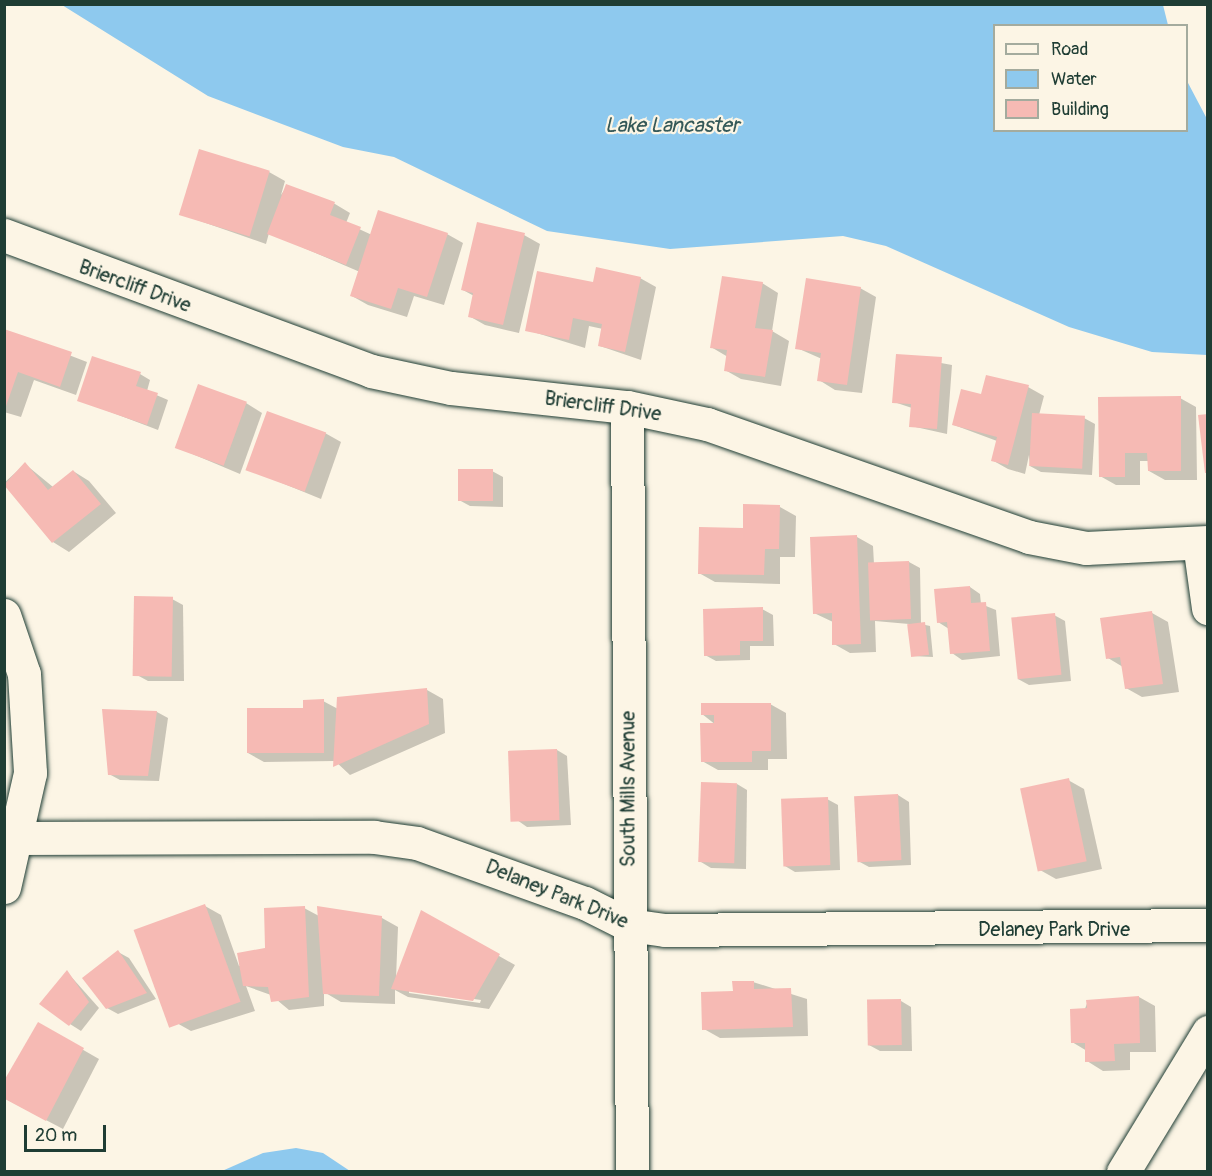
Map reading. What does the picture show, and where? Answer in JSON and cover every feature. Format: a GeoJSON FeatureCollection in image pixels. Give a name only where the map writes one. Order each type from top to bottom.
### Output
{"type":"FeatureCollection","features":[{"type":"Feature","properties":{"kind":"street","name":"Briercliff Drive"},"geometry":{"type":"LineString","coordinates":[[4,235],[371,372],[451,388],[627,407],[766,440],[1029,537],[1086,548],[1203,542]]}},
{"type":"Feature","properties":{"kind":"street","name":"South Mills Avenue"},"geometry":{"type":"LineString","coordinates":[[627,407],[632,1172]]}},
{"type":"Feature","properties":{"kind":"street"},"geometry":{"type":"LineString","coordinates":[[1203,542],[1208,608]]}},
{"type":"Feature","properties":{"kind":"street"},"geometry":{"type":"LineString","coordinates":[[4,615],[24,674],[30,773],[18,838],[4,887]]}},
{"type":"Feature","properties":{"kind":"street","name":"Delaney Park Drive"},"geometry":{"type":"LineString","coordinates":[[18,838],[374,837],[417,843],[585,903],[629,925],[665,930],[1208,925]]}},
{"type":"Feature","properties":{"kind":"street"},"geometry":{"type":"LineString","coordinates":[[1123,1172],[1208,1032]]}},
{"type":"Feature","properties":{"kind":"water","name":"Lake Lancaster"},"geometry":{"type":"Polygon","coordinates":[[[62,5],[1163,5],[1168,24],[993,24],[993,132],[1188,132],[1188,83],[1207,119],[1207,355],[1152,352],[1069,327],[886,246],[843,236],[670,249],[547,231],[394,157],[343,147],[208,96],[62,5]]]}},
{"type":"Feature","properties":{"kind":"water"},"geometry":{"type":"Polygon","coordinates":[[[296,1148],[323,1153],[350,1171],[222,1171],[263,1153],[296,1148]]]}},
{"type":"Feature","properties":{"kind":"building"},"geometry":{"type":"Polygon","coordinates":[[[199,149],[270,171],[250,237],[179,215],[199,149]]]}},
{"type":"Feature","properties":{"kind":"building"},"geometry":{"type":"Polygon","coordinates":[[[286,184],[335,202],[330,215],[361,227],[346,265],[267,234],[286,184]]]}},
{"type":"Feature","properties":{"kind":"building"},"geometry":{"type":"Polygon","coordinates":[[[378,210],[448,233],[427,297],[398,288],[391,309],[350,296],[378,210]]]}},
{"type":"Feature","properties":{"kind":"building"},"geometry":{"type":"Polygon","coordinates":[[[477,222],[525,233],[503,325],[468,317],[473,293],[461,290],[477,222]]]}},
{"type":"Feature","properties":{"kind":"building"},"geometry":{"type":"Polygon","coordinates":[[[596,267],[641,277],[625,352],[598,346],[602,324],[573,318],[569,340],[525,331],[537,271],[593,282],[596,267]]]}},
{"type":"Feature","properties":{"kind":"building"},"geometry":{"type":"Polygon","coordinates":[[[722,276],[763,282],[755,328],[773,330],[765,377],[724,371],[727,350],[710,348],[722,276]]]}},
{"type":"Feature","properties":{"kind":"building"},"geometry":{"type":"Polygon","coordinates":[[[806,278],[861,287],[847,385],[817,381],[821,353],[795,349],[806,278]]]}},
{"type":"Feature","properties":{"kind":"building"},"geometry":{"type":"Polygon","coordinates":[[[4,329],[72,352],[60,387],[18,372],[5,409],[4,329]]]}},
{"type":"Feature","properties":{"kind":"building"},"geometry":{"type":"Polygon","coordinates":[[[896,354],[942,357],[937,429],[909,427],[911,404],[892,403],[896,354]]]}},
{"type":"Feature","properties":{"kind":"building"},"geometry":{"type":"Polygon","coordinates":[[[92,356],[141,372],[136,386],[158,393],[147,425],[77,401],[92,356]]]}},
{"type":"Feature","properties":{"kind":"building"},"geometry":{"type":"Polygon","coordinates":[[[986,375],[1029,385],[1008,465],[991,461],[997,437],[952,425],[961,389],[981,394],[986,375]]]}},
{"type":"Feature","properties":{"kind":"building"},"geometry":{"type":"Polygon","coordinates":[[[198,384],[247,402],[224,466],[175,448],[198,384]]]}},
{"type":"Feature","properties":{"kind":"building"},"geometry":{"type":"Polygon","coordinates":[[[1181,396],[1181,471],[1148,471],[1147,453],[1125,453],[1125,477],[1099,477],[1098,397],[1181,396]]]}},
{"type":"Feature","properties":{"kind":"building"},"geometry":{"type":"Polygon","coordinates":[[[267,411],[326,433],[305,492],[245,470],[267,411]]]}},
{"type":"Feature","properties":{"kind":"building"},"geometry":{"type":"Polygon","coordinates":[[[1032,413],[1085,416],[1082,469],[1029,466],[1032,413]]]}},
{"type":"Feature","properties":{"kind":"building"},"geometry":{"type":"Polygon","coordinates":[[[1208,414],[1208,473],[1205,473],[1198,415],[1208,414]]]}},
{"type":"Feature","properties":{"kind":"building"},"geometry":{"type":"Polygon","coordinates":[[[25,462],[48,490],[73,470],[101,504],[52,543],[4,485],[25,462]]]}},
{"type":"Feature","properties":{"kind":"building"},"geometry":{"type":"Polygon","coordinates":[[[458,469],[493,469],[493,501],[458,501],[458,469]]]}},
{"type":"Feature","properties":{"kind":"building"},"geometry":{"type":"Polygon","coordinates":[[[743,504],[780,505],[779,549],[765,549],[764,575],[698,574],[699,527],[743,528],[743,504]]]}},
{"type":"Feature","properties":{"kind":"building"},"geometry":{"type":"Polygon","coordinates":[[[857,535],[861,644],[832,645],[832,613],[813,614],[810,537],[857,535]]]}},
{"type":"Feature","properties":{"kind":"building"},"geometry":{"type":"Polygon","coordinates":[[[909,561],[911,619],[870,620],[868,562],[909,561]]]}},
{"type":"Feature","properties":{"kind":"building"},"geometry":{"type":"Polygon","coordinates":[[[970,586],[971,603],[986,602],[990,651],[950,654],[947,622],[937,623],[934,589],[970,586]]]}},
{"type":"Feature","properties":{"kind":"building"},"geometry":{"type":"Polygon","coordinates":[[[134,596],[173,597],[172,677],[133,676],[134,596]]]}},
{"type":"Feature","properties":{"kind":"building"},"geometry":{"type":"Polygon","coordinates":[[[763,607],[763,641],[740,641],[740,655],[704,656],[703,609],[763,607]]]}},
{"type":"Feature","properties":{"kind":"building"},"geometry":{"type":"Polygon","coordinates":[[[1152,611],[1163,684],[1125,689],[1120,657],[1106,659],[1100,618],[1152,611]]]}},
{"type":"Feature","properties":{"kind":"building"},"geometry":{"type":"Polygon","coordinates":[[[1055,613],[1061,675],[1018,679],[1011,618],[1055,613]]]}},
{"type":"Feature","properties":{"kind":"building"},"geometry":{"type":"Polygon","coordinates":[[[925,622],[929,655],[911,657],[907,624],[925,622]]]}},
{"type":"Feature","properties":{"kind":"building"},"geometry":{"type":"Polygon","coordinates":[[[427,688],[429,724],[333,767],[337,697],[427,688]]]}},
{"type":"Feature","properties":{"kind":"building"},"geometry":{"type":"Polygon","coordinates":[[[324,699],[324,753],[247,753],[247,708],[303,708],[303,700],[324,699]]]}},
{"type":"Feature","properties":{"kind":"building"},"geometry":{"type":"Polygon","coordinates":[[[701,703],[771,703],[771,751],[752,751],[752,762],[701,762],[700,723],[714,723],[714,715],[701,715],[701,703]]]}},
{"type":"Feature","properties":{"kind":"building"},"geometry":{"type":"Polygon","coordinates":[[[102,709],[157,711],[148,776],[108,775],[102,709]]]}},
{"type":"Feature","properties":{"kind":"building"},"geometry":{"type":"Polygon","coordinates":[[[557,749],[559,820],[511,822],[508,751],[557,749]]]}},
{"type":"Feature","properties":{"kind":"building"},"geometry":{"type":"Polygon","coordinates":[[[1069,778],[1087,861],[1038,872],[1020,788],[1069,778]]]}},
{"type":"Feature","properties":{"kind":"building"},"geometry":{"type":"Polygon","coordinates":[[[701,782],[737,783],[734,863],[698,862],[701,782]]]}},
{"type":"Feature","properties":{"kind":"building"},"geometry":{"type":"Polygon","coordinates":[[[898,794],[901,860],[858,862],[854,796],[898,794]]]}},
{"type":"Feature","properties":{"kind":"building"},"geometry":{"type":"Polygon","coordinates":[[[828,797],[830,865],[783,867],[781,799],[828,797]]]}},
{"type":"Feature","properties":{"kind":"building"},"geometry":{"type":"Polygon","coordinates":[[[205,904],[241,1002],[169,1028],[134,930],[205,904]]]}},
{"type":"Feature","properties":{"kind":"building"},"geometry":{"type":"Polygon","coordinates":[[[305,906],[309,997],[271,1002],[268,987],[243,986],[237,953],[265,948],[264,908],[305,906]]]}},
{"type":"Feature","properties":{"kind":"building"},"geometry":{"type":"Polygon","coordinates":[[[317,906],[382,916],[379,996],[323,994],[317,906]]]}},
{"type":"Feature","properties":{"kind":"building"},"geometry":{"type":"Polygon","coordinates":[[[421,910],[500,954],[473,1001],[391,989],[421,910]]]}},
{"type":"Feature","properties":{"kind":"building"},"geometry":{"type":"Polygon","coordinates":[[[118,950],[147,993],[106,1009],[82,978],[118,950]]]}},
{"type":"Feature","properties":{"kind":"building"},"geometry":{"type":"Polygon","coordinates":[[[67,970],[89,1002],[69,1026],[39,1004],[67,970]]]}},
{"type":"Feature","properties":{"kind":"building"},"geometry":{"type":"Polygon","coordinates":[[[732,981],[754,981],[754,989],[791,988],[793,1027],[702,1030],[701,992],[733,991],[732,981]]]}},
{"type":"Feature","properties":{"kind":"building"},"geometry":{"type":"Polygon","coordinates":[[[1139,996],[1140,1043],[1114,1044],[1115,1061],[1085,1062],[1085,1043],[1071,1043],[1070,1009],[1087,1008],[1086,1000],[1139,996]]]}},
{"type":"Feature","properties":{"kind":"building"},"geometry":{"type":"Polygon","coordinates":[[[901,999],[902,1045],[868,1046],[867,1000],[901,999]]]}},
{"type":"Feature","properties":{"kind":"building"},"geometry":{"type":"Polygon","coordinates":[[[38,1022],[84,1048],[46,1121],[5,1099],[5,1079],[38,1022]]]}}]}
